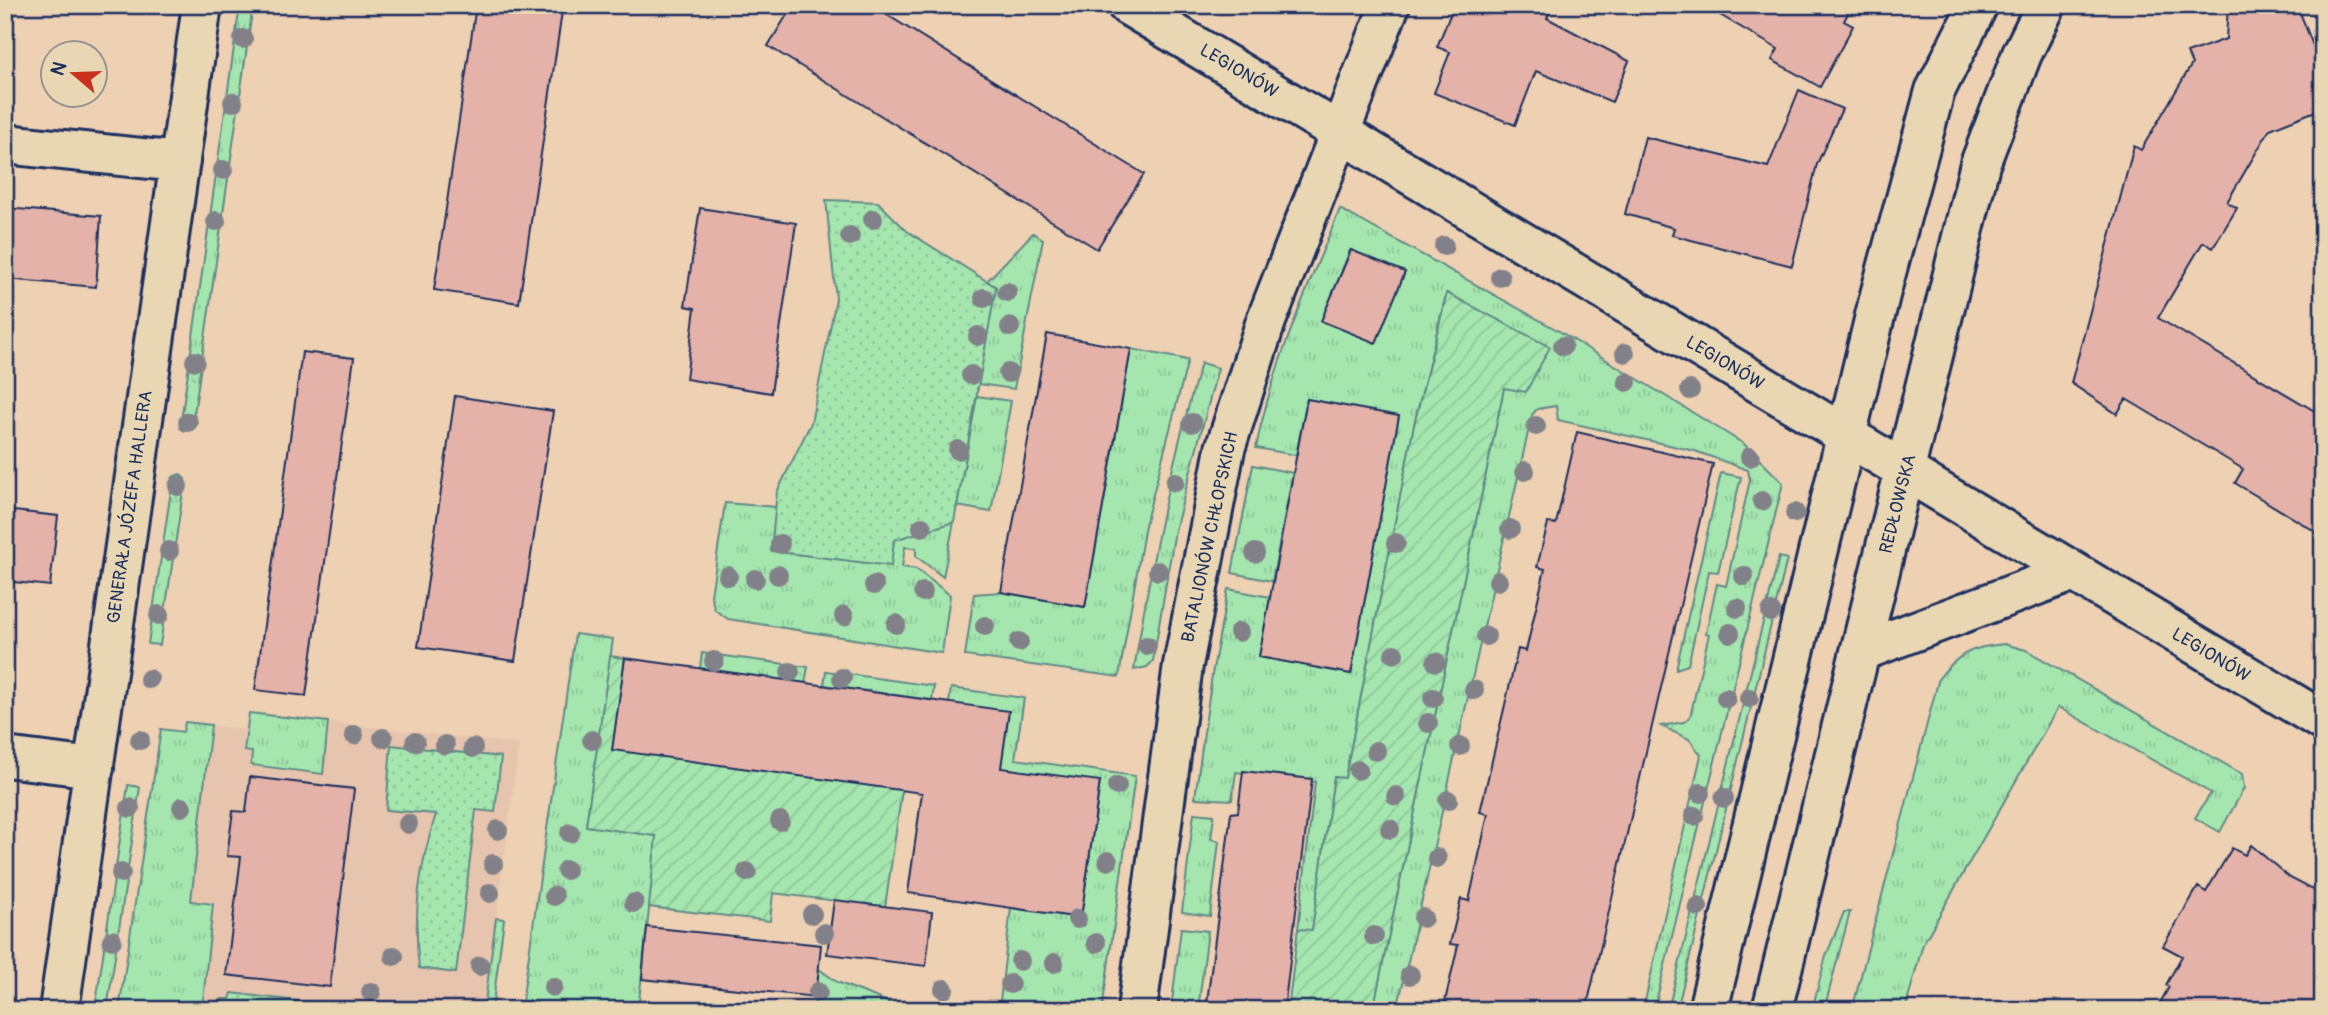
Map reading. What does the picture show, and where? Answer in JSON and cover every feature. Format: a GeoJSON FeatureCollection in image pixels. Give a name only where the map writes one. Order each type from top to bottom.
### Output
{"type":"FeatureCollection","features":[{"type":"Feature","properties":{"kind":"street","name":"GENERAŁA JÓZEFA HALLERA"},"geometry":{"type":"LineString","coordinates":[[59,1010],[202,5]]}},
{"type":"Feature","properties":{"kind":"street","name":"LEGIONÓW"},"geometry":{"type":"LineString","coordinates":[[1127,5],[2323,722]]}},
{"type":"Feature","properties":{"kind":"street","name":"BATALIONÓW CHŁOPSKICH"},"geometry":{"type":"LineString","coordinates":[[1137,1010],[1183,665],[1225,449],[1265,321],[1390,5]]}},
{"type":"Feature","properties":{"kind":"street"},"geometry":{"type":"LineString","coordinates":[[1708,1010],[1880,295],[1935,91],[1978,5]]}},
{"type":"Feature","properties":{"kind":"street","name":"REDŁOWSKA"},"geometry":{"type":"LineString","coordinates":[[1772,1010],[1980,164],[2022,54],[2046,5]]}},
{"type":"Feature","properties":{"kind":"street"},"geometry":{"type":"LineString","coordinates":[[5,144],[180,162]]}},
{"type":"Feature","properties":{"kind":"street"},"geometry":{"type":"LineString","coordinates":[[1862,651],[2072,572]]}},
{"type":"Feature","properties":{"kind":"street"},"geometry":{"type":"LineString","coordinates":[[5,757],[94,768]]}},
{"type":"Feature","properties":{"kind":"shaded area"},"geometry":{"type":"Polygon","coordinates":[[[249,713],[519,744],[484,1010],[132,1010],[171,731],[183,732],[185,722],[246,730],[249,713]]]}},
{"type":"Feature","properties":{"kind":"green space"},"geometry":{"type":"Polygon","coordinates":[[[240,5],[253,5],[192,428],[185,431],[180,428],[240,5]]]}},
{"type":"Feature","properties":{"kind":"green space"},"geometry":{"type":"Polygon","coordinates":[[[826,200],[878,202],[907,231],[996,287],[954,522],[894,540],[891,566],[771,551],[777,492],[811,423],[836,299],[826,200]]]}},
{"type":"Feature","properties":{"kind":"green space"},"geometry":{"type":"Polygon","coordinates":[[[1340,209],[1559,331],[1744,444],[1783,483],[1654,1010],[1643,1010],[1701,755],[1689,739],[1661,726],[1684,722],[1690,717],[1709,634],[1706,633],[1717,584],[1726,586],[1750,480],[1748,470],[1695,451],[1558,420],[1556,406],[1537,409],[1532,415],[1397,1010],[1373,1010],[1504,388],[1446,294],[1414,425],[1345,778],[1334,777],[1312,931],[1298,929],[1315,782],[1236,772],[1232,800],[1195,798],[1212,675],[1228,589],[1270,597],[1259,657],[1351,673],[1399,416],[1307,399],[1296,455],[1256,448],[1281,357],[1340,209]],[[1350,250],[1322,321],[1375,342],[1405,272],[1350,250]]]}},
{"type":"Feature","properties":{"kind":"green space"},"geometry":{"type":"Polygon","coordinates":[[[1033,233],[1043,239],[1014,389],[978,384],[996,287],[987,281],[1033,233]]]}},
{"type":"Feature","properties":{"kind":"green space"},"geometry":{"type":"Polygon","coordinates":[[[1447,293],[1550,347],[1526,392],[1504,388],[1373,1010],[1288,1010],[1298,929],[1312,930],[1334,777],[1345,778],[1414,425],[1447,293]]]}},
{"type":"Feature","properties":{"kind":"green space"},"geometry":{"type":"Polygon","coordinates":[[[1131,349],[1188,360],[1145,525],[1119,677],[965,656],[974,594],[1001,592],[1085,607],[1131,349]]]}},
{"type":"Feature","properties":{"kind":"green space"},"geometry":{"type":"Polygon","coordinates":[[[1201,363],[1218,368],[1175,530],[1153,661],[1147,667],[1134,670],[1162,515],[1201,363]]]}},
{"type":"Feature","properties":{"kind":"green space"},"geometry":{"type":"Polygon","coordinates":[[[977,396],[1011,401],[991,512],[957,506],[977,396]]]}},
{"type":"Feature","properties":{"kind":"green space"},"geometry":{"type":"Polygon","coordinates":[[[1253,465],[1293,473],[1272,581],[1232,573],[1253,465]]]}},
{"type":"Feature","properties":{"kind":"green space"},"geometry":{"type":"Polygon","coordinates":[[[1721,473],[1741,477],[1718,572],[1709,571],[1688,665],[1676,669],[1721,473]]]}},
{"type":"Feature","properties":{"kind":"green space"},"geometry":{"type":"Polygon","coordinates":[[[180,474],[185,479],[160,645],[148,644],[173,477],[180,474]]]}},
{"type":"Feature","properties":{"kind":"green space"},"geometry":{"type":"Polygon","coordinates":[[[725,503],[776,507],[771,551],[890,566],[894,540],[954,522],[943,577],[916,556],[916,548],[905,547],[902,567],[916,569],[950,595],[942,653],[728,619],[715,610],[711,596],[725,503]]]}},
{"type":"Feature","properties":{"kind":"green space"},"geometry":{"type":"Polygon","coordinates":[[[1779,557],[1787,559],[1677,1010],[1668,1010],[1779,557]]]}},
{"type":"Feature","properties":{"kind":"green space"},"geometry":{"type":"Polygon","coordinates":[[[575,634],[613,639],[586,826],[657,836],[638,1010],[521,1010],[575,634]]]}},
{"type":"Feature","properties":{"kind":"green space"},"geometry":{"type":"Polygon","coordinates":[[[2004,644],[2026,650],[2242,774],[2244,788],[2220,832],[2195,818],[2211,793],[2058,707],[1923,944],[1905,1010],[1852,1010],[1939,678],[1967,653],[2004,644]]]}},
{"type":"Feature","properties":{"kind":"green space"},"geometry":{"type":"Polygon","coordinates":[[[702,653],[808,667],[805,683],[700,668],[702,653]]]}},
{"type":"Feature","properties":{"kind":"green space"},"geometry":{"type":"Polygon","coordinates":[[[610,656],[625,658],[613,749],[902,790],[885,907],[773,893],[770,921],[649,907],[656,836],[586,826],[610,656]]]}},
{"type":"Feature","properties":{"kind":"green space"},"geometry":{"type":"Polygon","coordinates":[[[826,671],[934,686],[932,700],[824,685],[826,671]]]}},
{"type":"Feature","properties":{"kind":"green space"},"geometry":{"type":"Polygon","coordinates":[[[951,688],[1024,698],[1015,759],[1135,776],[1102,1010],[999,1010],[1011,908],[1081,917],[1100,782],[1001,768],[949,703],[951,688]]]}},
{"type":"Feature","properties":{"kind":"green space"},"geometry":{"type":"Polygon","coordinates":[[[249,713],[328,722],[323,774],[251,765],[252,752],[244,751],[249,713]]]}},
{"type":"Feature","properties":{"kind":"green space"},"geometry":{"type":"Polygon","coordinates":[[[185,722],[211,725],[191,901],[213,904],[202,1010],[119,1010],[161,729],[183,732],[185,722]]]}},
{"type":"Feature","properties":{"kind":"green space"},"geometry":{"type":"Polygon","coordinates":[[[391,745],[501,757],[495,812],[476,810],[456,973],[419,968],[419,890],[425,853],[436,814],[386,810],[391,745]]]}},
{"type":"Feature","properties":{"kind":"green space"},"geometry":{"type":"Polygon","coordinates":[[[128,785],[140,787],[107,1010],[95,1010],[128,785]]]}},
{"type":"Feature","properties":{"kind":"green space"},"geometry":{"type":"Polygon","coordinates":[[[1194,813],[1214,815],[1211,839],[1219,841],[1210,916],[1182,912],[1194,813]]]}},
{"type":"Feature","properties":{"kind":"green space"},"geometry":{"type":"Polygon","coordinates":[[[1844,912],[1850,912],[1824,1010],[1812,1010],[1826,956],[1844,912]]]}},
{"type":"Feature","properties":{"kind":"green space"},"geometry":{"type":"Polygon","coordinates":[[[496,918],[504,919],[492,1010],[484,1010],[496,918]]]}},
{"type":"Feature","properties":{"kind":"green space"},"geometry":{"type":"Polygon","coordinates":[[[1181,928],[1208,931],[1198,1010],[1171,1010],[1181,928]]]}},
{"type":"Feature","properties":{"kind":"green space"},"geometry":{"type":"Polygon","coordinates":[[[819,969],[837,982],[908,1010],[814,1010],[819,969]]]}},
{"type":"Feature","properties":{"kind":"green space"},"geometry":{"type":"Polygon","coordinates":[[[232,993],[370,1010],[221,1010],[222,999],[230,999],[232,993]]]}},
{"type":"Feature","properties":{"kind":"building"},"geometry":{"type":"Polygon","coordinates":[[[476,5],[563,5],[519,303],[434,290],[476,5]]]}},
{"type":"Feature","properties":{"kind":"building"},"geometry":{"type":"Polygon","coordinates":[[[793,5],[871,5],[1144,174],[1097,249],[768,46],[793,5]]]}},
{"type":"Feature","properties":{"kind":"building"},"geometry":{"type":"Polygon","coordinates":[[[1454,5],[1553,5],[1547,18],[1629,61],[1612,102],[1536,71],[1515,125],[1434,93],[1450,52],[1437,47],[1454,5]]]}},
{"type":"Feature","properties":{"kind":"building"},"geometry":{"type":"Polygon","coordinates":[[[1703,5],[1852,5],[1844,21],[1853,26],[1820,87],[1772,60],[1778,49],[1703,5]]]}},
{"type":"Feature","properties":{"kind":"building"},"geometry":{"type":"Polygon","coordinates":[[[2228,5],[2297,5],[2323,71],[2323,108],[2270,129],[2227,202],[2237,208],[2213,248],[2203,242],[2158,318],[2323,416],[2323,536],[2235,483],[2243,469],[2126,399],[2117,414],[2071,383],[2134,146],[2141,150],[2192,64],[2187,53],[2226,39],[2228,5]]]}},
{"type":"Feature","properties":{"kind":"building"},"geometry":{"type":"Polygon","coordinates":[[[1799,90],[1842,109],[1817,164],[1792,266],[1672,235],[1674,228],[1625,214],[1645,137],[1768,167],[1799,90]]]}},
{"type":"Feature","properties":{"kind":"building"},"geometry":{"type":"Polygon","coordinates":[[[5,208],[101,216],[96,287],[5,279],[5,208]]]}},
{"type":"Feature","properties":{"kind":"building"},"geometry":{"type":"Polygon","coordinates":[[[700,208],[796,223],[771,393],[686,379],[695,308],[685,306],[700,208]]]}},
{"type":"Feature","properties":{"kind":"building"},"geometry":{"type":"Polygon","coordinates":[[[1351,250],[1405,272],[1376,343],[1321,321],[1351,250]]]}},
{"type":"Feature","properties":{"kind":"building"},"geometry":{"type":"Polygon","coordinates":[[[1047,334],[1131,349],[1085,607],[1001,592],[1047,334]]]}},
{"type":"Feature","properties":{"kind":"building"},"geometry":{"type":"Polygon","coordinates":[[[302,352],[354,358],[306,696],[255,690],[302,352]]]}},
{"type":"Feature","properties":{"kind":"building"},"geometry":{"type":"Polygon","coordinates":[[[455,396],[553,411],[515,661],[418,647],[455,396]]]}},
{"type":"Feature","properties":{"kind":"building"},"geometry":{"type":"Polygon","coordinates":[[[1307,399],[1399,416],[1351,674],[1259,657],[1307,399]]]}},
{"type":"Feature","properties":{"kind":"building"},"geometry":{"type":"Polygon","coordinates":[[[1577,432],[1713,464],[1586,1010],[1443,1010],[1458,945],[1450,944],[1461,899],[1469,901],[1488,814],[1480,812],[1518,649],[1526,651],[1545,569],[1537,567],[1548,523],[1556,524],[1577,432]]]}},
{"type":"Feature","properties":{"kind":"building"},"geometry":{"type":"Polygon","coordinates":[[[5,510],[58,516],[50,586],[5,581],[5,510]]]}},
{"type":"Feature","properties":{"kind":"building"},"geometry":{"type":"Polygon","coordinates":[[[625,658],[1009,711],[1001,768],[1100,781],[1081,918],[908,893],[922,793],[612,750],[625,658]]]}},
{"type":"Feature","properties":{"kind":"building"},"geometry":{"type":"Polygon","coordinates":[[[1243,771],[1312,779],[1284,1010],[1206,1010],[1231,813],[1238,812],[1243,771]]]}},
{"type":"Feature","properties":{"kind":"building"},"geometry":{"type":"Polygon","coordinates":[[[250,777],[354,789],[330,987],[226,975],[241,857],[227,856],[233,811],[246,812],[250,777]]]}},
{"type":"Feature","properties":{"kind":"building"},"geometry":{"type":"Polygon","coordinates":[[[2251,845],[2290,878],[2323,895],[2323,1010],[2156,1010],[2182,956],[2163,946],[2198,887],[2206,892],[2232,848],[2245,855],[2251,845]]]}},
{"type":"Feature","properties":{"kind":"building"},"geometry":{"type":"Polygon","coordinates":[[[834,900],[932,912],[926,966],[827,954],[834,900]]]}},
{"type":"Feature","properties":{"kind":"building"},"geometry":{"type":"Polygon","coordinates":[[[647,927],[821,945],[816,997],[642,979],[647,927]]]}}]}
